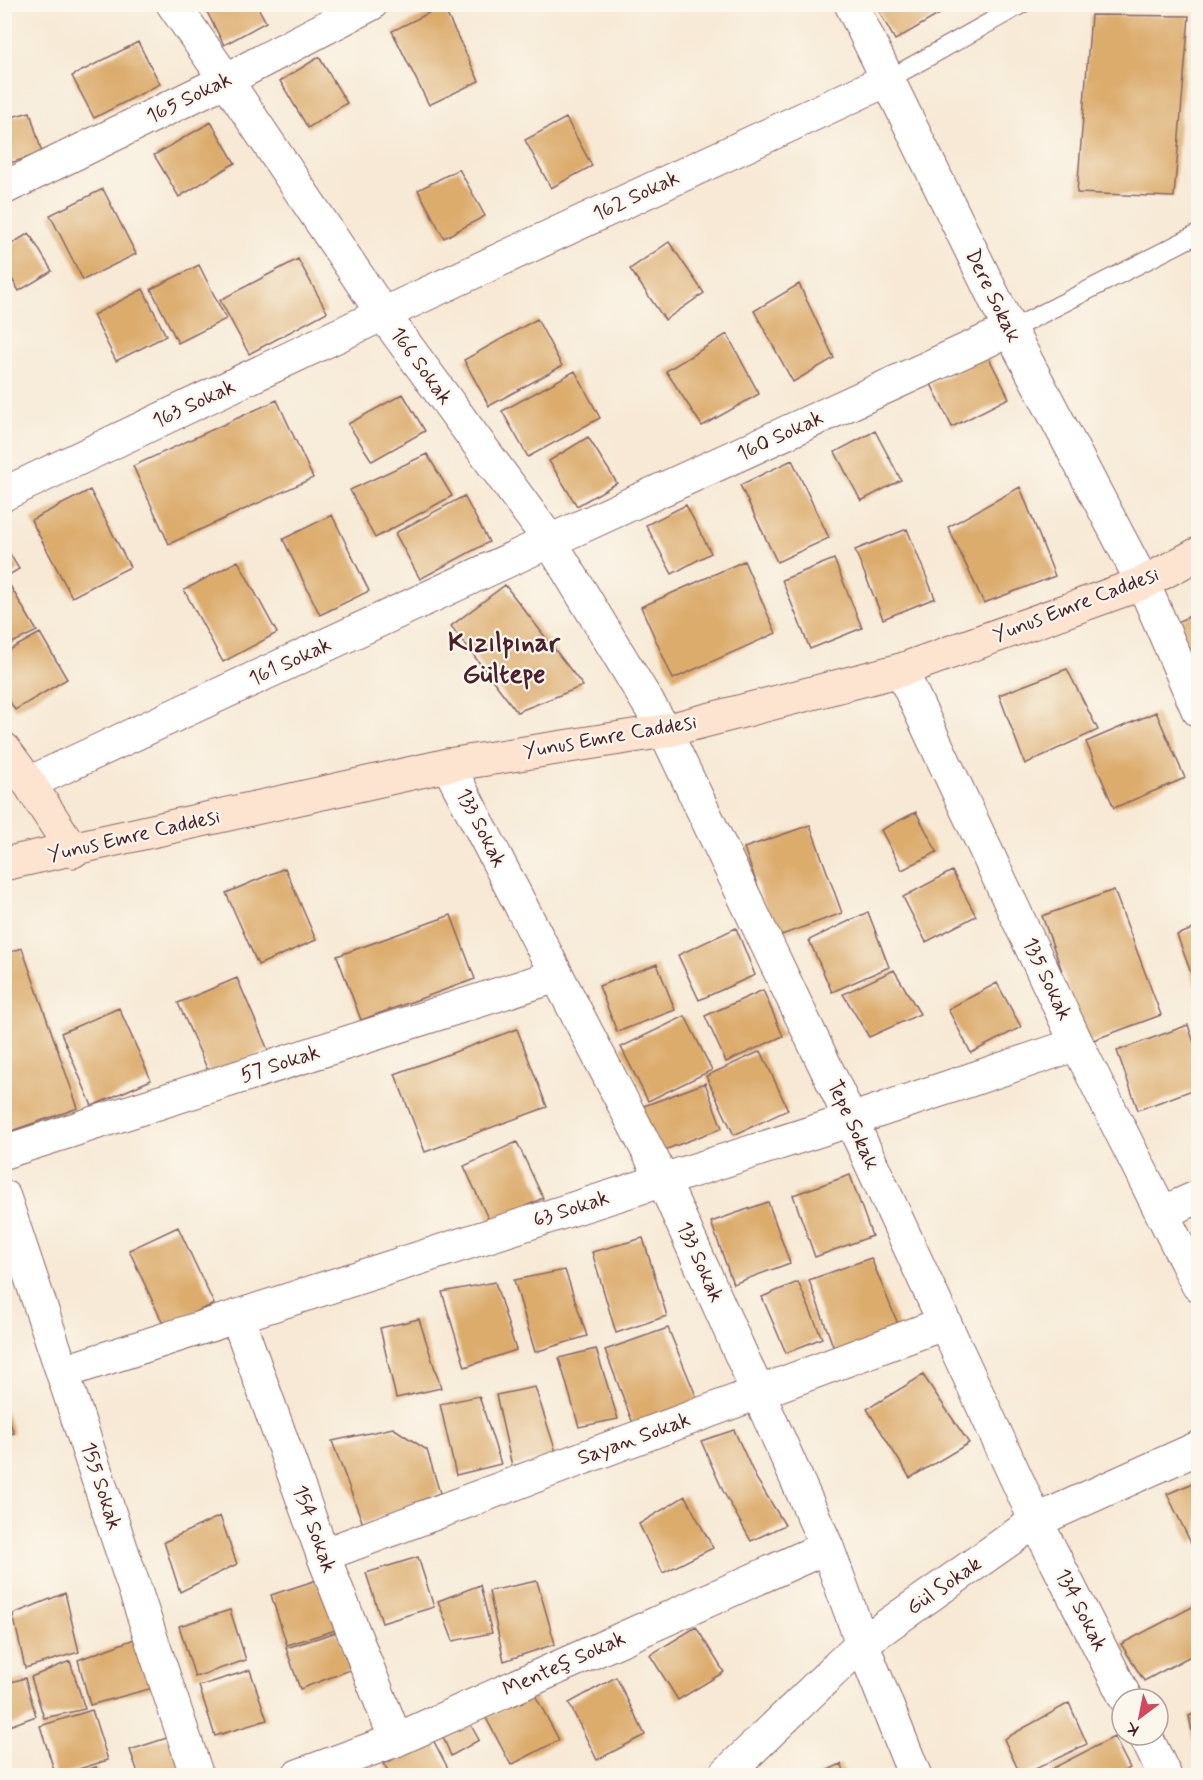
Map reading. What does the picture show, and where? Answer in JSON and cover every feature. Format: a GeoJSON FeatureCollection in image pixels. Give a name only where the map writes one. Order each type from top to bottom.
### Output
{"type":"FeatureCollection","features":[{"type":"Feature","properties":{"kind":"street","name":"166 Sokak"},"geometry":{"type":"LineString","coordinates":[[173,4],[383,314],[550,541],[665,730]]}},
{"type":"Feature","properties":{"kind":"street","name":"165 Sokak"},"geometry":{"type":"LineString","coordinates":[[4,188],[226,80],[371,4]]}},
{"type":"Feature","properties":{"kind":"street","name":"Dere Sokak"},"geometry":{"type":"LineString","coordinates":[[851,4],[1010,330],[1143,583],[1198,710]]}},
{"type":"Feature","properties":{"kind":"street","name":"162 Sokak"},"geometry":{"type":"LineString","coordinates":[[383,314],[889,79]]}},
{"type":"Feature","properties":{"kind":"street","name":"163 Sokak"},"geometry":{"type":"LineString","coordinates":[[4,494],[383,314]]}},
{"type":"Feature","properties":{"kind":"street","name":"160 Sokak"},"geometry":{"type":"LineString","coordinates":[[550,541],[1010,330]]}},
{"type":"Feature","properties":{"kind":"street","name":"161 Sokak"},"geometry":{"type":"LineString","coordinates":[[14,768],[550,541]]}},
{"type":"Feature","properties":{"kind":"street","name":"Yunus Emre Caddesi"},"geometry":{"type":"LineString","coordinates":[[4,864],[448,765],[665,730],[901,670],[1143,583],[1198,554]]}},
{"type":"Feature","properties":{"kind":"street","name":"135 Sokak"},"geometry":{"type":"LineString","coordinates":[[901,670],[1077,1044],[1198,1285]]}},
{"type":"Feature","properties":{"kind":"street","name":"Tepe Sokak"},"geometry":{"type":"LineString","coordinates":[[665,730],[851,1120],[1036,1521]]}},
{"type":"Feature","properties":{"kind":"street","name":"133 Sokak"},"geometry":{"type":"LineString","coordinates":[[448,765],[663,1180],[827,1546],[862,1643],[915,1776]]}},
{"type":"Feature","properties":{"kind":"street"},"geometry":{"type":"LineString","coordinates":[[14,768],[73,850]]}},
{"type":"Feature","properties":{"kind":"street","name":"57 Sokak"},"geometry":{"type":"LineString","coordinates":[[4,1152],[556,976]]}},
{"type":"Feature","properties":{"kind":"street","name":"63 Sokak"},"geometry":{"type":"LineString","coordinates":[[63,1372],[851,1120],[1077,1044]]}},
{"type":"Feature","properties":{"kind":"street","name":"155 Sokak"},"geometry":{"type":"LineString","coordinates":[[4,1197],[197,1776]]}},
{"type":"Feature","properties":{"kind":"street"},"geometry":{"type":"LineString","coordinates":[[1162,1213],[1198,1197]]}},
{"type":"Feature","properties":{"kind":"street","name":"154 Sokak"},"geometry":{"type":"LineString","coordinates":[[237,1316],[322,1555],[396,1740]]}},
{"type":"Feature","properties":{"kind":"street","name":"Sayan Sokak"},"geometry":{"type":"LineString","coordinates":[[322,1555],[945,1323]]}},
{"type":"Feature","properties":{"kind":"street","name":"Gül Sokak"},"geometry":{"type":"LineString","coordinates":[[724,1776],[862,1643],[1036,1521],[1198,1448]]}},
{"type":"Feature","properties":{"kind":"street","name":"134 Sokak"},"geometry":{"type":"LineString","coordinates":[[1036,1521],[1120,1687]]}},
{"type":"Feature","properties":{"kind":"street","name":"Menteş Sokak"},"geometry":{"type":"LineString","coordinates":[[298,1776],[396,1740],[827,1546]]}},
{"type":"Feature","properties":{"kind":"street"},"geometry":{"type":"LineString","coordinates":[[1150,1747],[1165,1776]]}},
{"type":"Feature","properties":{"kind":"lane"},"geometry":{"type":"LineString","coordinates":[[889,79],[1022,4]]}},
{"type":"Feature","properties":{"kind":"lane"},"geometry":{"type":"LineString","coordinates":[[1010,330],[1198,234]]}},
{"type":"Feature","properties":{"kind":"building"},"geometry":{"type":"Polygon","coordinates":[[[203,4],[256,4],[266,22],[224,45],[203,4]]]}},
{"type":"Feature","properties":{"kind":"building"},"geometry":{"type":"Polygon","coordinates":[[[875,4],[957,4],[895,40],[875,4]]]}},
{"type":"Feature","properties":{"kind":"building"},"geometry":{"type":"Polygon","coordinates":[[[443,6],[479,81],[429,105],[392,31],[443,6]]]}},
{"type":"Feature","properties":{"kind":"building"},"geometry":{"type":"Polygon","coordinates":[[[1091,15],[1189,16],[1174,197],[1077,193],[1091,15]]]}},
{"type":"Feature","properties":{"kind":"building"},"geometry":{"type":"Polygon","coordinates":[[[138,42],[160,84],[94,118],[72,76],[138,42]]]}},
{"type":"Feature","properties":{"kind":"building"},"geometry":{"type":"Polygon","coordinates":[[[319,57],[347,103],[308,128],[280,81],[319,57]]]}},
{"type":"Feature","properties":{"kind":"building"},"geometry":{"type":"Polygon","coordinates":[[[30,112],[42,153],[4,165],[4,119],[30,112]]]}},
{"type":"Feature","properties":{"kind":"building"},"geometry":{"type":"Polygon","coordinates":[[[566,118],[592,166],[551,188],[525,140],[566,118]]]}},
{"type":"Feature","properties":{"kind":"building"},"geometry":{"type":"Polygon","coordinates":[[[211,122],[235,163],[179,197],[154,155],[211,122]]]}},
{"type":"Feature","properties":{"kind":"building"},"geometry":{"type":"Polygon","coordinates":[[[459,169],[485,216],[444,238],[418,190],[459,169]]]}},
{"type":"Feature","properties":{"kind":"building"},"geometry":{"type":"Polygon","coordinates":[[[103,189],[136,254],[83,280],[50,215],[103,189]]]}},
{"type":"Feature","properties":{"kind":"building"},"geometry":{"type":"Polygon","coordinates":[[[29,233],[52,271],[19,291],[5,267],[5,248],[29,233]]]}},
{"type":"Feature","properties":{"kind":"building"},"geometry":{"type":"Polygon","coordinates":[[[669,242],[704,293],[665,320],[630,269],[669,242]]]}},
{"type":"Feature","properties":{"kind":"building"},"geometry":{"type":"Polygon","coordinates":[[[298,259],[327,312],[249,354],[220,300],[298,259]]]}},
{"type":"Feature","properties":{"kind":"building"},"geometry":{"type":"Polygon","coordinates":[[[199,265],[226,319],[178,343],[151,289],[199,265]]]}},
{"type":"Feature","properties":{"kind":"building"},"geometry":{"type":"Polygon","coordinates":[[[799,284],[834,358],[793,382],[754,311],[799,284]]]}},
{"type":"Feature","properties":{"kind":"building"},"geometry":{"type":"Polygon","coordinates":[[[143,289],[166,336],[116,361],[93,315],[143,289]]]}},
{"type":"Feature","properties":{"kind":"building"},"geometry":{"type":"Polygon","coordinates":[[[537,319],[562,366],[489,406],[464,360],[537,319]]]}},
{"type":"Feature","properties":{"kind":"building"},"geometry":{"type":"Polygon","coordinates":[[[727,334],[759,394],[702,426],[666,371],[727,334]]]}},
{"type":"Feature","properties":{"kind":"building"},"geometry":{"type":"Polygon","coordinates":[[[988,356],[1009,398],[952,427],[931,384],[988,356]]]}},
{"type":"Feature","properties":{"kind":"building"},"geometry":{"type":"Polygon","coordinates":[[[575,371],[600,418],[528,457],[502,411],[575,371]]]}},
{"type":"Feature","properties":{"kind":"building"},"geometry":{"type":"Polygon","coordinates":[[[403,394],[425,431],[372,461],[348,424],[403,394]]]}},
{"type":"Feature","properties":{"kind":"building"},"geometry":{"type":"Polygon","coordinates":[[[277,400],[313,478],[169,544],[133,466],[277,400]]]}},
{"type":"Feature","properties":{"kind":"building"},"geometry":{"type":"Polygon","coordinates":[[[875,431],[901,480],[861,501],[835,452],[875,431]]]}},
{"type":"Feature","properties":{"kind":"building"},"geometry":{"type":"Polygon","coordinates":[[[588,437],[617,483],[577,506],[549,461],[588,437]]]}},
{"type":"Feature","properties":{"kind":"building"},"geometry":{"type":"Polygon","coordinates":[[[427,454],[452,496],[375,538],[350,490],[427,454]]]}},
{"type":"Feature","properties":{"kind":"building"},"geometry":{"type":"Polygon","coordinates":[[[792,460],[829,538],[777,562],[740,485],[792,460]]]}},
{"type":"Feature","properties":{"kind":"building"},"geometry":{"type":"Polygon","coordinates":[[[1020,487],[1055,576],[984,603],[948,527],[1020,487]]]}},
{"type":"Feature","properties":{"kind":"building"},"geometry":{"type":"Polygon","coordinates":[[[90,490],[130,567],[72,597],[31,520],[90,490]]]}},
{"type":"Feature","properties":{"kind":"building"},"geometry":{"type":"Polygon","coordinates":[[[464,496],[489,542],[420,579],[395,533],[464,496]]]}},
{"type":"Feature","properties":{"kind":"building"},"geometry":{"type":"Polygon","coordinates":[[[686,505],[711,553],[672,574],[646,525],[686,505]]]}},
{"type":"Feature","properties":{"kind":"building"},"geometry":{"type":"Polygon","coordinates":[[[332,515],[369,591],[320,615],[283,539],[332,515]]]}},
{"type":"Feature","properties":{"kind":"building"},"geometry":{"type":"Polygon","coordinates":[[[907,529],[935,598],[883,619],[855,550],[907,529]]]}},
{"type":"Feature","properties":{"kind":"building"},"geometry":{"type":"Polygon","coordinates":[[[4,544],[19,569],[4,578],[4,544]]]}},
{"type":"Feature","properties":{"kind":"building"},"geometry":{"type":"Polygon","coordinates":[[[834,559],[862,628],[810,649],[782,580],[834,559]]]}},
{"type":"Feature","properties":{"kind":"building"},"geometry":{"type":"Polygon","coordinates":[[[238,561],[277,633],[223,662],[184,590],[238,561]]]}},
{"type":"Feature","properties":{"kind":"building"},"geometry":{"type":"Polygon","coordinates":[[[744,561],[776,633],[673,679],[641,607],[744,561]]]}},
{"type":"Feature","properties":{"kind":"building"},"geometry":{"type":"Polygon","coordinates":[[[9,584],[37,631],[4,647],[4,587],[9,584]]]}},
{"type":"Feature","properties":{"kind":"building"},"geometry":{"type":"Polygon","coordinates":[[[505,585],[583,686],[517,712],[451,626],[505,585]]]}},
{"type":"Feature","properties":{"kind":"building"},"geometry":{"type":"Polygon","coordinates":[[[1198,612],[1198,678],[1173,624],[1198,612]]]}},
{"type":"Feature","properties":{"kind":"building"},"geometry":{"type":"Polygon","coordinates":[[[40,633],[67,679],[15,710],[4,692],[4,653],[40,633]]]}},
{"type":"Feature","properties":{"kind":"building"},"geometry":{"type":"Polygon","coordinates":[[[1067,669],[1098,730],[1025,764],[999,695],[1067,669]]]}},
{"type":"Feature","properties":{"kind":"building"},"geometry":{"type":"Polygon","coordinates":[[[1156,712],[1185,778],[1114,808],[1086,742],[1156,712]]]}},
{"type":"Feature","properties":{"kind":"building"},"geometry":{"type":"Polygon","coordinates":[[[916,812],[937,852],[902,870],[881,830],[916,812]]]}},
{"type":"Feature","properties":{"kind":"building"},"geometry":{"type":"Polygon","coordinates":[[[810,825],[842,913],[776,937],[744,848],[810,825]]]}},
{"type":"Feature","properties":{"kind":"building"},"geometry":{"type":"Polygon","coordinates":[[[285,868],[316,940],[258,965],[226,893],[285,868]]]}},
{"type":"Feature","properties":{"kind":"building"},"geometry":{"type":"Polygon","coordinates":[[[952,871],[976,916],[926,942],[903,897],[952,871]]]}},
{"type":"Feature","properties":{"kind":"building"},"geometry":{"type":"Polygon","coordinates":[[[1114,890],[1161,1015],[1088,1042],[1042,916],[1114,890]]]}},
{"type":"Feature","properties":{"kind":"building"},"geometry":{"type":"Polygon","coordinates":[[[868,912],[889,967],[832,992],[809,940],[868,912]]]}},
{"type":"Feature","properties":{"kind":"building"},"geometry":{"type":"Polygon","coordinates":[[[451,915],[475,979],[361,1020],[337,956],[451,915]]]}},
{"type":"Feature","properties":{"kind":"building"},"geometry":{"type":"Polygon","coordinates":[[[1198,927],[1198,992],[1177,935],[1198,927]]]}},
{"type":"Feature","properties":{"kind":"building"},"geometry":{"type":"Polygon","coordinates":[[[736,928],[755,975],[699,1000],[678,955],[736,928]]]}},
{"type":"Feature","properties":{"kind":"building"},"geometry":{"type":"Polygon","coordinates":[[[22,948],[78,1108],[11,1131],[5,1112],[5,954],[22,948]]]}},
{"type":"Feature","properties":{"kind":"building"},"geometry":{"type":"Polygon","coordinates":[[[657,964],[675,1010],[617,1032],[599,986],[657,964]]]}},
{"type":"Feature","properties":{"kind":"building"},"geometry":{"type":"Polygon","coordinates":[[[894,970],[920,1014],[869,1037],[843,994],[894,970]]]}},
{"type":"Feature","properties":{"kind":"building"},"geometry":{"type":"Polygon","coordinates":[[[237,978],[268,1050],[210,1075],[178,1003],[237,978]]]}},
{"type":"Feature","properties":{"kind":"building"},"geometry":{"type":"Polygon","coordinates":[[[997,983],[1021,1027],[971,1053],[948,1009],[997,983]]]}},
{"type":"Feature","properties":{"kind":"building"},"geometry":{"type":"Polygon","coordinates":[[[763,990],[783,1036],[726,1062],[705,1016],[763,990]]]}},
{"type":"Feature","properties":{"kind":"building"},"geometry":{"type":"Polygon","coordinates":[[[119,1008],[151,1080],[92,1106],[61,1033],[119,1008]]]}},
{"type":"Feature","properties":{"kind":"building"},"geometry":{"type":"Polygon","coordinates":[[[685,1016],[712,1070],[648,1101],[621,1047],[685,1016]]]}},
{"type":"Feature","properties":{"kind":"building"},"geometry":{"type":"Polygon","coordinates":[[[1188,1025],[1198,1054],[1198,1088],[1138,1110],[1117,1051],[1188,1025]]]}},
{"type":"Feature","properties":{"kind":"building"},"geometry":{"type":"Polygon","coordinates":[[[517,1029],[547,1107],[425,1152],[395,1074],[517,1029]]]}},
{"type":"Feature","properties":{"kind":"building"},"geometry":{"type":"Polygon","coordinates":[[[761,1051],[788,1110],[734,1135],[706,1076],[761,1051]]]}},
{"type":"Feature","properties":{"kind":"building"},"geometry":{"type":"Polygon","coordinates":[[[705,1083],[722,1128],[654,1154],[636,1109],[705,1083]]]}},
{"type":"Feature","properties":{"kind":"building"},"geometry":{"type":"Polygon","coordinates":[[[517,1142],[543,1198],[490,1223],[464,1166],[517,1142]]]}},
{"type":"Feature","properties":{"kind":"building"},"geometry":{"type":"Polygon","coordinates":[[[850,1175],[872,1236],[815,1257],[793,1195],[850,1175]]]}},
{"type":"Feature","properties":{"kind":"building"},"geometry":{"type":"Polygon","coordinates":[[[768,1202],[790,1263],[733,1284],[711,1222],[768,1202]]]}},
{"type":"Feature","properties":{"kind":"building"},"geometry":{"type":"Polygon","coordinates":[[[178,1227],[214,1304],[164,1326],[129,1250],[178,1227]]]}},
{"type":"Feature","properties":{"kind":"building"},"geometry":{"type":"Polygon","coordinates":[[[643,1238],[667,1316],[616,1333],[592,1252],[643,1238]]]}},
{"type":"Feature","properties":{"kind":"building"},"geometry":{"type":"Polygon","coordinates":[[[871,1258],[902,1334],[837,1357],[809,1280],[871,1258]]]}},
{"type":"Feature","properties":{"kind":"building"},"geometry":{"type":"Polygon","coordinates":[[[565,1270],[587,1336],[535,1352],[514,1280],[565,1270]]]}},
{"type":"Feature","properties":{"kind":"building"},"geometry":{"type":"Polygon","coordinates":[[[495,1282],[516,1350],[465,1367],[442,1292],[495,1282]]]}},
{"type":"Feature","properties":{"kind":"building"},"geometry":{"type":"Polygon","coordinates":[[[798,1282],[822,1338],[786,1353],[762,1297],[798,1282]]]}},
{"type":"Feature","properties":{"kind":"building"},"geometry":{"type":"Polygon","coordinates":[[[419,1319],[441,1388],[396,1398],[380,1328],[419,1319]]]}},
{"type":"Feature","properties":{"kind":"building"},"geometry":{"type":"Polygon","coordinates":[[[668,1328],[699,1403],[634,1426],[605,1350],[668,1328]]]}},
{"type":"Feature","properties":{"kind":"building"},"geometry":{"type":"Polygon","coordinates":[[[596,1349],[618,1419],[579,1427],[559,1358],[596,1349]]]}},
{"type":"Feature","properties":{"kind":"building"},"geometry":{"type":"Polygon","coordinates":[[[923,1375],[969,1443],[910,1478],[867,1409],[923,1375]]]}},
{"type":"Feature","properties":{"kind":"building"},"geometry":{"type":"Polygon","coordinates":[[[535,1387],[557,1455],[512,1466],[496,1395],[535,1387]]]}},
{"type":"Feature","properties":{"kind":"building"},"geometry":{"type":"Polygon","coordinates":[[[479,1396],[501,1464],[456,1475],[440,1404],[479,1396]]]}},
{"type":"Feature","properties":{"kind":"building"},"geometry":{"type":"Polygon","coordinates":[[[4,1408],[14,1433],[4,1436],[4,1408]]]}},
{"type":"Feature","properties":{"kind":"building"},"geometry":{"type":"Polygon","coordinates":[[[393,1428],[427,1450],[440,1493],[363,1524],[332,1441],[393,1428]]]}},
{"type":"Feature","properties":{"kind":"building"},"geometry":{"type":"Polygon","coordinates":[[[734,1430],[756,1478],[785,1525],[751,1541],[723,1491],[701,1441],[734,1430]]]}},
{"type":"Feature","properties":{"kind":"building"},"geometry":{"type":"Polygon","coordinates":[[[1198,1481],[1198,1539],[1191,1543],[1167,1494],[1198,1481]]]}},
{"type":"Feature","properties":{"kind":"building"},"geometry":{"type":"Polygon","coordinates":[[[685,1496],[713,1548],[663,1573],[639,1524],[685,1496]]]}},
{"type":"Feature","properties":{"kind":"building"},"geometry":{"type":"Polygon","coordinates":[[[220,1516],[237,1564],[180,1592],[164,1542],[220,1516]]]}},
{"type":"Feature","properties":{"kind":"building"},"geometry":{"type":"Polygon","coordinates":[[[418,1557],[434,1607],[382,1623],[366,1573],[418,1557]]]}},
{"type":"Feature","properties":{"kind":"building"},"geometry":{"type":"Polygon","coordinates":[[[323,1578],[339,1629],[287,1645],[271,1595],[323,1578]]]}},
{"type":"Feature","properties":{"kind":"building"},"geometry":{"type":"Polygon","coordinates":[[[537,1581],[555,1644],[504,1661],[489,1591],[537,1581]]]}},
{"type":"Feature","properties":{"kind":"building"},"geometry":{"type":"Polygon","coordinates":[[[480,1585],[492,1633],[453,1641],[438,1601],[480,1585]]]}},
{"type":"Feature","properties":{"kind":"building"},"geometry":{"type":"Polygon","coordinates":[[[65,1593],[79,1652],[25,1668],[13,1614],[65,1593]]]}},
{"type":"Feature","properties":{"kind":"building"},"geometry":{"type":"Polygon","coordinates":[[[1198,1604],[1198,1652],[1144,1681],[1121,1644],[1198,1604]]]}},
{"type":"Feature","properties":{"kind":"building"},"geometry":{"type":"Polygon","coordinates":[[[230,1610],[246,1660],[195,1677],[179,1626],[230,1610]]]}},
{"type":"Feature","properties":{"kind":"building"},"geometry":{"type":"Polygon","coordinates":[[[696,1627],[724,1672],[678,1700],[650,1655],[696,1627]]]}},
{"type":"Feature","properties":{"kind":"building"},"geometry":{"type":"Polygon","coordinates":[[[337,1632],[350,1670],[300,1689],[286,1648],[337,1632]]]}},
{"type":"Feature","properties":{"kind":"building"},"geometry":{"type":"Polygon","coordinates":[[[137,1638],[153,1688],[90,1705],[78,1660],[137,1638]]]}},
{"type":"Feature","properties":{"kind":"building"},"geometry":{"type":"Polygon","coordinates":[[[70,1661],[85,1709],[44,1718],[31,1677],[70,1661]]]}},
{"type":"Feature","properties":{"kind":"building"},"geometry":{"type":"Polygon","coordinates":[[[250,1670],[267,1720],[215,1736],[199,1686],[250,1670]]]}},
{"type":"Feature","properties":{"kind":"building"},"geometry":{"type":"Polygon","coordinates":[[[616,1677],[645,1735],[597,1760],[569,1703],[616,1677]]]}},
{"type":"Feature","properties":{"kind":"building"},"geometry":{"type":"Polygon","coordinates":[[[25,1678],[36,1716],[4,1728],[4,1684],[25,1678]]]}},
{"type":"Feature","properties":{"kind":"building"},"geometry":{"type":"Polygon","coordinates":[[[534,1693],[559,1740],[511,1765],[486,1718],[534,1693]]]}},
{"type":"Feature","properties":{"kind":"building"},"geometry":{"type":"Polygon","coordinates":[[[1069,1703],[1087,1744],[1021,1776],[1004,1739],[1069,1703]]]}},
{"type":"Feature","properties":{"kind":"building"},"geometry":{"type":"Polygon","coordinates":[[[92,1710],[108,1760],[56,1776],[40,1726],[92,1710]]]}},
{"type":"Feature","properties":{"kind":"building"},"geometry":{"type":"Polygon","coordinates":[[[1198,1712],[1198,1757],[1197,1758],[1189,1716],[1198,1712]]]}},
{"type":"Feature","properties":{"kind":"building"},"geometry":{"type":"Polygon","coordinates":[[[468,1720],[479,1740],[451,1756],[441,1732],[468,1720]]]}},
{"type":"Feature","properties":{"kind":"building"},"geometry":{"type":"Polygon","coordinates":[[[182,1733],[195,1776],[139,1776],[130,1750],[182,1733]]]}},
{"type":"Feature","properties":{"kind":"building"},"geometry":{"type":"Polygon","coordinates":[[[432,1738],[452,1776],[391,1776],[384,1764],[432,1738]]]}},
{"type":"Feature","properties":{"kind":"building"},"geometry":{"type":"Polygon","coordinates":[[[1110,1739],[1110,1747],[1119,1747],[1130,1768],[1115,1776],[1054,1776],[1051,1769],[1110,1739]]]}},
{"type":"Feature","properties":{"kind":"building"},"geometry":{"type":"Polygon","coordinates":[[[841,1764],[847,1776],[815,1776],[841,1764]]]}},
{"type":"Feature","properties":{"kind":"building"},"geometry":{"type":"Polygon","coordinates":[[[96,1767],[99,1776],[73,1776],[73,1775],[96,1767]]]}},
{"type":"Feature","properties":{"kind":"district","name":"Kızılpınar Gültepe"},"geometry":{"type":"Point","coordinates":[504,658]}}]}
